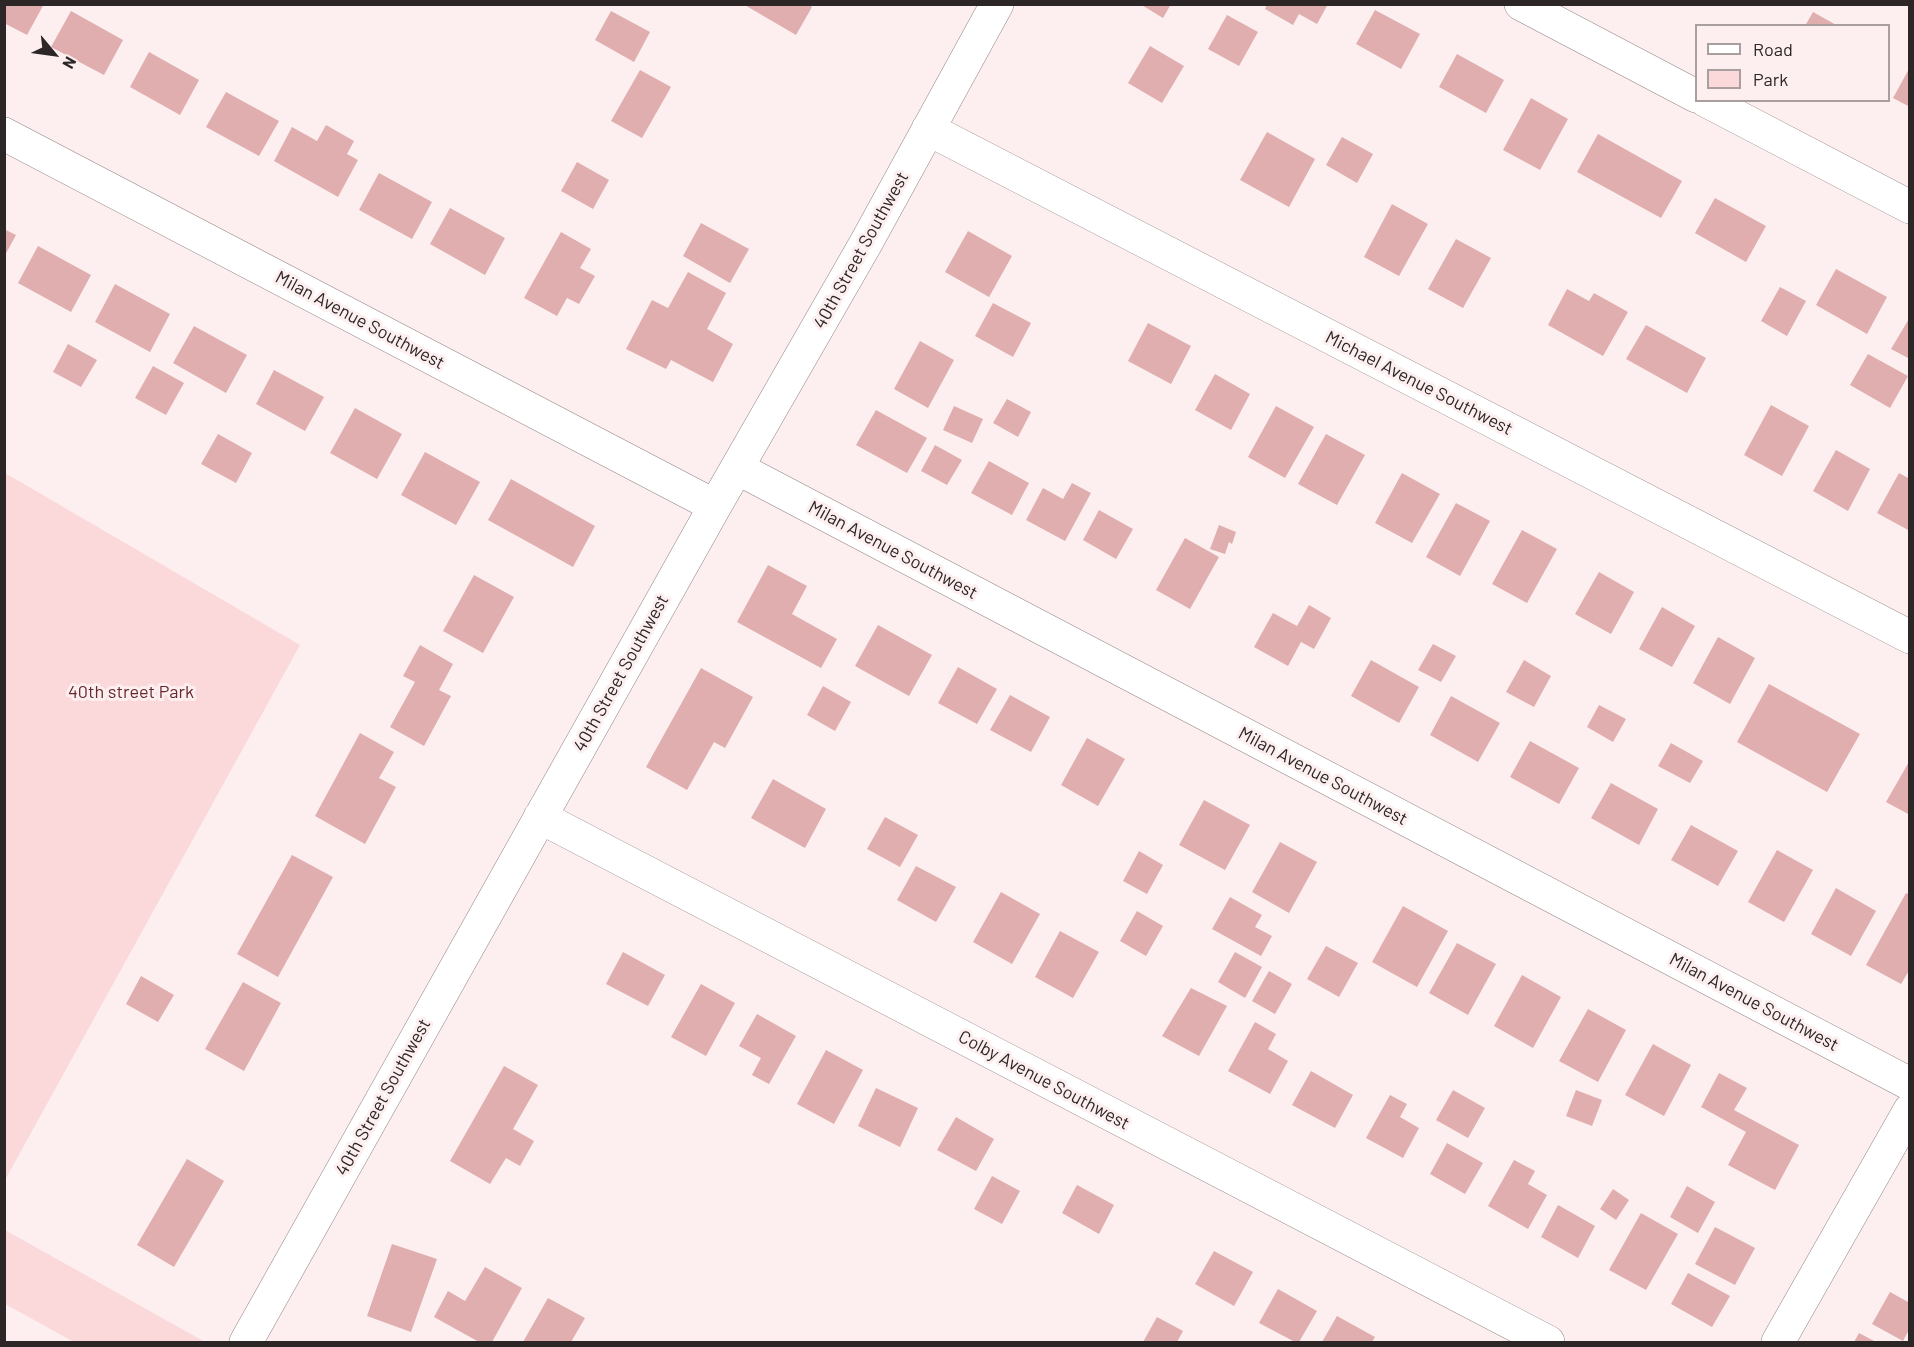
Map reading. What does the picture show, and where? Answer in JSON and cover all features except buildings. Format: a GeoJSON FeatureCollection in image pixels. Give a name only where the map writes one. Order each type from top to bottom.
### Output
{"type":"FeatureCollection","features":[{"type":"Feature","properties":{"kind":"street","name":"40th Street Southwest"},"geometry":{"type":"LineString","coordinates":[[252,1340],[540,817],[866,243],[997,4]]}},
{"type":"Feature","properties":{"kind":"street"},"geometry":{"type":"LineString","coordinates":[[1521,4],[1695,95]]}},
{"type":"Feature","properties":{"kind":"street"},"geometry":{"type":"LineString","coordinates":[[1709,102],[1910,207]]}},
{"type":"Feature","properties":{"kind":"street","name":"Michael Avenue Southwest"},"geometry":{"type":"LineString","coordinates":[[928,129],[1910,637]]}},
{"type":"Feature","properties":{"kind":"street","name":"Milan Avenue Southwest"},"geometry":{"type":"LineString","coordinates":[[4,134],[715,506]]}},
{"type":"Feature","properties":{"kind":"street","name":"Milan Avenue Southwest"},"geometry":{"type":"LineString","coordinates":[[737,468],[1910,1084]]}},
{"type":"Feature","properties":{"kind":"street","name":"Colby Avenue Southwest"},"geometry":{"type":"LineString","coordinates":[[540,817],[1548,1342]]}},
{"type":"Feature","properties":{"kind":"street"},"geometry":{"type":"LineString","coordinates":[[1778,1342],[1910,1110]]}},
{"type":"Feature","properties":{"kind":"green space","name":"40th street Park"},"geometry":{"type":"Polygon","coordinates":[[[5,473],[300,645],[5,1180],[5,473]]]}},
{"type":"Feature","properties":{"kind":"green space"},"geometry":{"type":"Polygon","coordinates":[[[5,1230],[205,1342],[74,1342],[5,1304],[5,1230]]]}}]}
